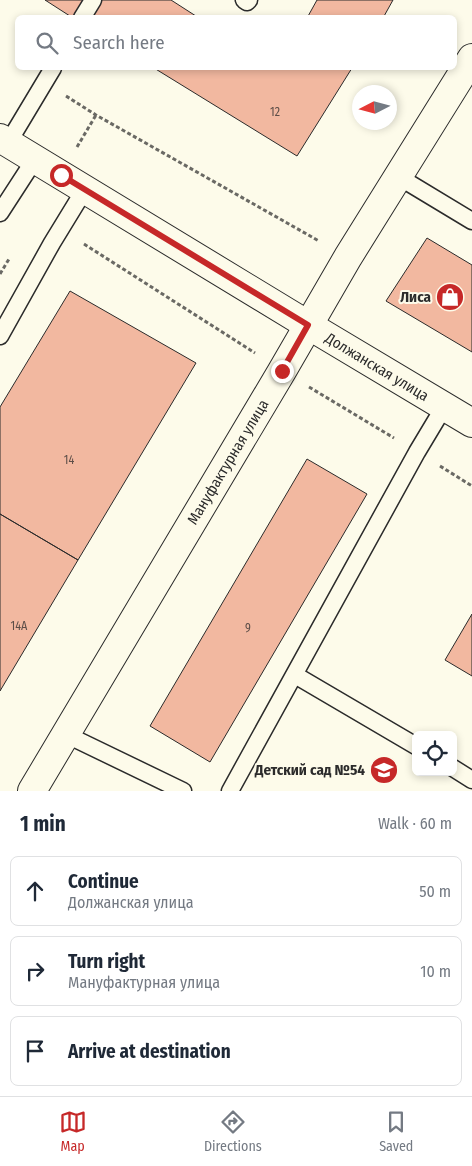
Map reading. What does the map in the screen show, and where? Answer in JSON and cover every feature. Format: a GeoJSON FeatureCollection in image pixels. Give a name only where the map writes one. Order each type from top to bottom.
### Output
{"type":"FeatureCollection","features":[{"type":"Feature","properties":{"kind":"street","name":"Мануфактурная улица"},"geometry":{"type":"LineString","coordinates":[[32,791],[348,257],[472,58]]}},
{"type":"Feature","properties":{"kind":"street","name":"Должанская улица"},"geometry":{"type":"LineString","coordinates":[[4,140],[472,423]]}},
{"type":"Feature","properties":{"kind":"lane"},"geometry":{"type":"LineString","coordinates":[[84,15],[93,0]]}},
{"type":"Feature","properties":{"kind":"lane"},"geometry":{"type":"LineString","coordinates":[[244,0],[247,2],[248,0]]}},
{"type":"Feature","properties":{"kind":"lane"},"geometry":{"type":"LineString","coordinates":[[4,140],[52,70]]}},
{"type":"Feature","properties":{"kind":"lane"},"geometry":{"type":"LineString","coordinates":[[0,213],[35,159]]}},
{"type":"Feature","properties":{"kind":"lane"},"geometry":{"type":"LineString","coordinates":[[399,176],[472,221]]}},
{"type":"Feature","properties":{"kind":"lane"},"geometry":{"type":"LineString","coordinates":[[0,336],[85,189]]}},
{"type":"Feature","properties":{"kind":"lane"},"geometry":{"type":"LineString","coordinates":[[230,791],[444,407]]}},
{"type":"Feature","properties":{"kind":"lane"},"geometry":{"type":"LineString","coordinates":[[295,675],[412,744]]}},
{"type":"Feature","properties":{"kind":"lane"},"geometry":{"type":"LineString","coordinates":[[65,734],[183,791]]}},
{"type":"Feature","properties":{"kind":"lane"},"geometry":{"type":"LineString","coordinates":[[457,771],[472,780]]}},
{"type":"Feature","properties":{"kind":"path"},"geometry":{"type":"LineString","coordinates":[[44,82],[96,115],[348,257]]}},
{"type":"Feature","properties":{"kind":"building"},"geometry":{"type":"Polygon","coordinates":[[[45,0],[93,0],[84,15],[68,15],[45,0]]]}},
{"type":"Feature","properties":{"kind":"building"},"geometry":{"type":"Polygon","coordinates":[[[93,0],[171,0],[194,15],[84,15],[93,0]]]}},
{"type":"Feature","properties":{"kind":"building"},"geometry":{"type":"Polygon","coordinates":[[[317,0],[393,0],[385,15],[309,15],[317,0]]]}},
{"type":"Feature","properties":{"kind":"building"},"geometry":{"type":"Polygon","coordinates":[[[157,70],[351,70],[297,156],[157,70]]]}},
{"type":"Feature","properties":{"kind":"building"},"geometry":{"type":"Polygon","coordinates":[[[427,238],[472,265],[472,352],[386,301],[427,238]]]}},
{"type":"Feature","properties":{"kind":"building"},"geometry":{"type":"Polygon","coordinates":[[[70,291],[196,363],[78,560],[0,514],[0,407],[70,291]]]}},
{"type":"Feature","properties":{"kind":"building"},"geometry":{"type":"Polygon","coordinates":[[[307,459],[367,494],[210,762],[150,726],[307,459]]]}},
{"type":"Feature","properties":{"kind":"building"},"geometry":{"type":"Polygon","coordinates":[[[0,514],[78,560],[0,691],[0,514]]]}},
{"type":"Feature","properties":{"kind":"building"},"geometry":{"type":"Polygon","coordinates":[[[472,614],[472,676],[445,660],[472,614]]]}},
{"type":"Feature","properties":{"kind":"place","name":"Лиса"},"geometry":{"type":"Point","coordinates":[450,297]}},
{"type":"Feature","properties":{"kind":"place","name":"Детский сад №54"},"geometry":{"type":"Point","coordinates":[384,770]}},
{"type":"Feature","properties":{"kind":"route"},"geometry":{"type":"LineString","coordinates":[[61,175],[308,325],[282,371]]}}]}
